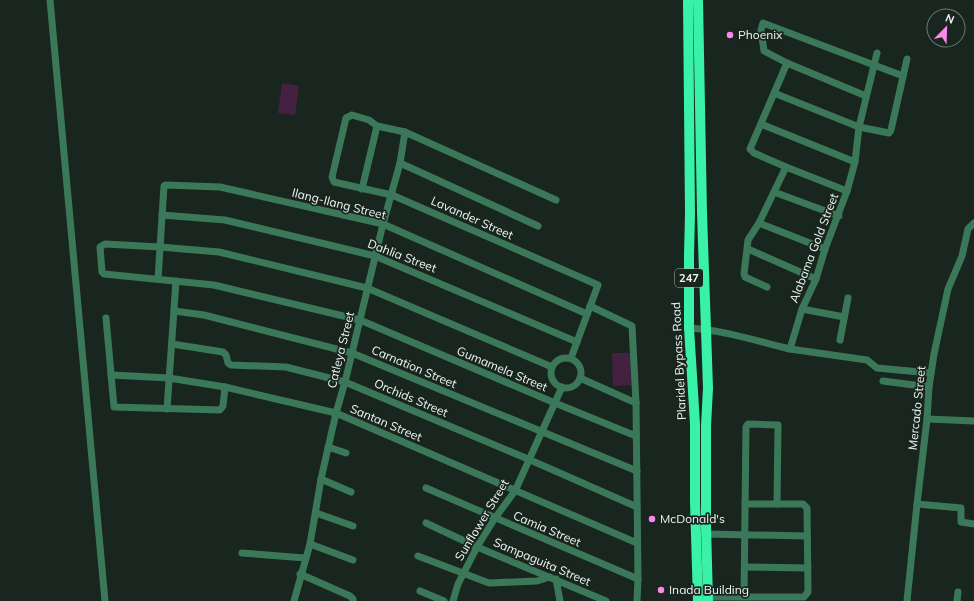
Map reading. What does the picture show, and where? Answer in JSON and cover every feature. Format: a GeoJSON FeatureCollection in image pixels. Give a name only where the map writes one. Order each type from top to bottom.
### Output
{"type":"FeatureCollection","features":[{"type":"Feature","properties":{"kind":"highway","name":"Plaridel Bypass Road"},"geometry":{"type":"LineString","coordinates":[[688,0],[690,191],[689,328],[695,424],[695,508],[704,600]]}},
{"type":"Feature","properties":{"kind":"highway","name":"Plaridel Bypass Road"},"geometry":{"type":"LineString","coordinates":[[698,0],[702,213],[708,388],[706,426],[706,534],[704,600]]}},
{"type":"Feature","properties":{"kind":"street"},"geometry":{"type":"LineString","coordinates":[[50,0],[105,601]]}},
{"type":"Feature","properties":{"kind":"street"},"geometry":{"type":"LineString","coordinates":[[866,96],[787,63],[764,51],[761,30],[763,22],[903,76]]}},
{"type":"Feature","properties":{"kind":"street","name":"Alabama Gold Street"},"geometry":{"type":"LineString","coordinates":[[790,349],[802,309],[816,278],[825,249],[839,216],[847,191],[855,162],[859,127],[876,53]]}},
{"type":"Feature","properties":{"kind":"street"},"geometry":{"type":"LineString","coordinates":[[774,93],[859,127],[889,133],[892,130],[907,59]]}},
{"type":"Feature","properties":{"kind":"street"},"geometry":{"type":"LineString","coordinates":[[787,63],[750,148],[752,151],[786,167],[847,191]]}},
{"type":"Feature","properties":{"kind":"street","name":"Lavander Street"},"geometry":{"type":"LineString","coordinates":[[377,126],[369,120],[352,116],[346,118],[332,177],[334,182],[392,195],[598,285],[590,306]]}},
{"type":"Feature","properties":{"kind":"street"},"geometry":{"type":"LineString","coordinates":[[761,124],[855,162]]}},
{"type":"Feature","properties":{"kind":"street"},"geometry":{"type":"LineString","coordinates":[[362,189],[377,126],[405,132],[556,200]]}},
{"type":"Feature","properties":{"kind":"street","name":"Catleya Street"},"geometry":{"type":"LineString","coordinates":[[294,601],[300,574],[310,544],[328,447],[345,382],[382,224],[392,195],[400,163],[405,132]]}},
{"type":"Feature","properties":{"kind":"street"},"geometry":{"type":"LineString","coordinates":[[400,163],[538,226]]}},
{"type":"Feature","properties":{"kind":"street"},"geometry":{"type":"LineString","coordinates":[[767,286],[745,277],[744,274],[748,240],[759,223],[786,167]]}},
{"type":"Feature","properties":{"kind":"street","name":"Ilang-Ilang Street"},"geometry":{"type":"LineString","coordinates":[[158,279],[164,186],[220,187],[382,224],[587,314]]}},
{"type":"Feature","properties":{"kind":"street"},"geometry":{"type":"LineString","coordinates":[[774,192],[839,216]]}},
{"type":"Feature","properties":{"kind":"street","name":"Dahlia Street"},"geometry":{"type":"LineString","coordinates":[[162,215],[225,220],[375,256],[577,342]]}},
{"type":"Feature","properties":{"kind":"street"},"geometry":{"type":"LineString","coordinates":[[759,223],[825,249]]}},
{"type":"Feature","properties":{"kind":"street","name":"Mercado Street"},"geometry":{"type":"LineString","coordinates":[[907,601],[927,419],[929,387],[948,289],[962,256],[968,229],[974,223]]}},
{"type":"Feature","properties":{"kind":"street","name":"Gumamela Street"},"geometry":{"type":"LineString","coordinates":[[160,247],[105,244],[100,247],[102,272],[104,274],[214,285],[360,320],[636,436]]}},
{"type":"Feature","properties":{"kind":"street"},"geometry":{"type":"LineString","coordinates":[[160,247],[219,252],[367,288],[552,367]]}},
{"type":"Feature","properties":{"kind":"street"},"geometry":{"type":"LineString","coordinates":[[748,249],[816,278]]}},
{"type":"Feature","properties":{"kind":"street"},"geometry":{"type":"LineString","coordinates":[[167,409],[176,281]]}},
{"type":"Feature","properties":{"kind":"street"},"geometry":{"type":"LineString","coordinates":[[840,340],[848,298]]}},
{"type":"Feature","properties":{"kind":"street"},"geometry":{"type":"LineString","coordinates":[[571,358],[590,306],[632,326],[636,403],[637,601]]}},
{"type":"Feature","properties":{"kind":"street"},"geometry":{"type":"LineString","coordinates":[[802,309],[844,317]]}},
{"type":"Feature","properties":{"kind":"street","name":"Carnation Street"},"geometry":{"type":"LineString","coordinates":[[174,311],[204,315],[352,353],[636,471]]}},
{"type":"Feature","properties":{"kind":"street"},"geometry":{"type":"LineString","coordinates":[[106,318],[114,407],[220,410],[223,406],[225,387]]}},
{"type":"Feature","properties":{"kind":"street"},"geometry":{"type":"LineString","coordinates":[[689,328],[706,329],[790,349],[867,360],[877,368],[932,373]]}},
{"type":"Feature","properties":{"kind":"street","name":"Orchids Street"},"geometry":{"type":"LineString","coordinates":[[172,344],[223,352],[226,355],[228,363],[231,365],[286,367],[345,382],[528,459],[637,507]]}},
{"type":"Feature","properties":{"kind":"street"},"geometry":{"type":"LineString","coordinates":[[562,358],[571,358],[579,364],[581,369],[580,378],[578,382],[571,387],[562,387],[554,381],[551,372],[552,367],[562,358]]}},
{"type":"Feature","properties":{"kind":"street","name":"Santan Street"},"geometry":{"type":"LineString","coordinates":[[111,376],[169,378],[225,387],[336,413],[637,543]]}},
{"type":"Feature","properties":{"kind":"street"},"geometry":{"type":"LineString","coordinates":[[580,378],[636,403]]}},
{"type":"Feature","properties":{"kind":"street"},"geometry":{"type":"LineString","coordinates":[[883,381],[929,387]]}},
{"type":"Feature","properties":{"kind":"street","name":"Sunflower Street"},"geometry":{"type":"LineString","coordinates":[[453,601],[458,584],[477,546],[515,491],[528,459],[562,387]]}},
{"type":"Feature","properties":{"kind":"street"},"geometry":{"type":"LineString","coordinates":[[927,419],[974,421]]}},
{"type":"Feature","properties":{"kind":"street"},"geometry":{"type":"LineString","coordinates":[[744,597],[746,427],[748,424],[778,425],[777,504]]}},
{"type":"Feature","properties":{"kind":"street"},"geometry":{"type":"LineString","coordinates":[[328,447],[346,453]]}},
{"type":"Feature","properties":{"kind":"street"},"geometry":{"type":"LineString","coordinates":[[322,479],[351,492]]}},
{"type":"Feature","properties":{"kind":"street","name":"Camia Street"},"geometry":{"type":"LineString","coordinates":[[426,488],[638,580]]}},
{"type":"Feature","properties":{"kind":"street"},"geometry":{"type":"LineString","coordinates":[[704,600],[744,597],[804,597],[808,592],[807,508],[803,504],[745,504]]}},
{"type":"Feature","properties":{"kind":"street"},"geometry":{"type":"LineString","coordinates":[[917,504],[961,508],[961,522],[974,524]]}},
{"type":"Feature","properties":{"kind":"street"},"geometry":{"type":"LineString","coordinates":[[316,513],[353,526]]}},
{"type":"Feature","properties":{"kind":"street","name":"Sampaguita Street"},"geometry":{"type":"LineString","coordinates":[[426,523],[606,601]]}},
{"type":"Feature","properties":{"kind":"street"},"geometry":{"type":"LineString","coordinates":[[706,534],[807,536]]}},
{"type":"Feature","properties":{"kind":"street"},"geometry":{"type":"LineString","coordinates":[[310,544],[353,560]]}},
{"type":"Feature","properties":{"kind":"street"},"geometry":{"type":"LineString","coordinates":[[242,553],[305,558]]}},
{"type":"Feature","properties":{"kind":"street"},"geometry":{"type":"LineString","coordinates":[[418,556],[489,583],[537,581],[553,578],[560,601]]}},
{"type":"Feature","properties":{"kind":"street"},"geometry":{"type":"LineString","coordinates":[[745,567],[808,568]]}},
{"type":"Feature","properties":{"kind":"street"},"geometry":{"type":"LineString","coordinates":[[300,574],[350,596],[354,599],[353,601]]}},
{"type":"Feature","properties":{"kind":"street"},"geometry":{"type":"LineString","coordinates":[[420,591],[444,601]]}},
{"type":"Feature","properties":{"kind":"street"},"geometry":{"type":"LineString","coordinates":[[957,601],[958,592]]}},
{"type":"Feature","properties":{"kind":"shaded area"},"geometry":{"type":"Polygon","coordinates":[[[282,83],[299,86],[295,115],[278,113],[282,83]]]}},
{"type":"Feature","properties":{"kind":"shaded area"},"geometry":{"type":"Polygon","coordinates":[[[612,353],[630,353],[631,385],[613,386],[612,353]]]}},
{"type":"Feature","properties":{"kind":"place","name":"Phoenix"},"geometry":{"type":"Point","coordinates":[730,35]}},
{"type":"Feature","properties":{"kind":"place","name":"McDonald's"},"geometry":{"type":"Point","coordinates":[652,519]}},
{"type":"Feature","properties":{"kind":"place","name":"Inada Building"},"geometry":{"type":"Point","coordinates":[661,590]}}]}
